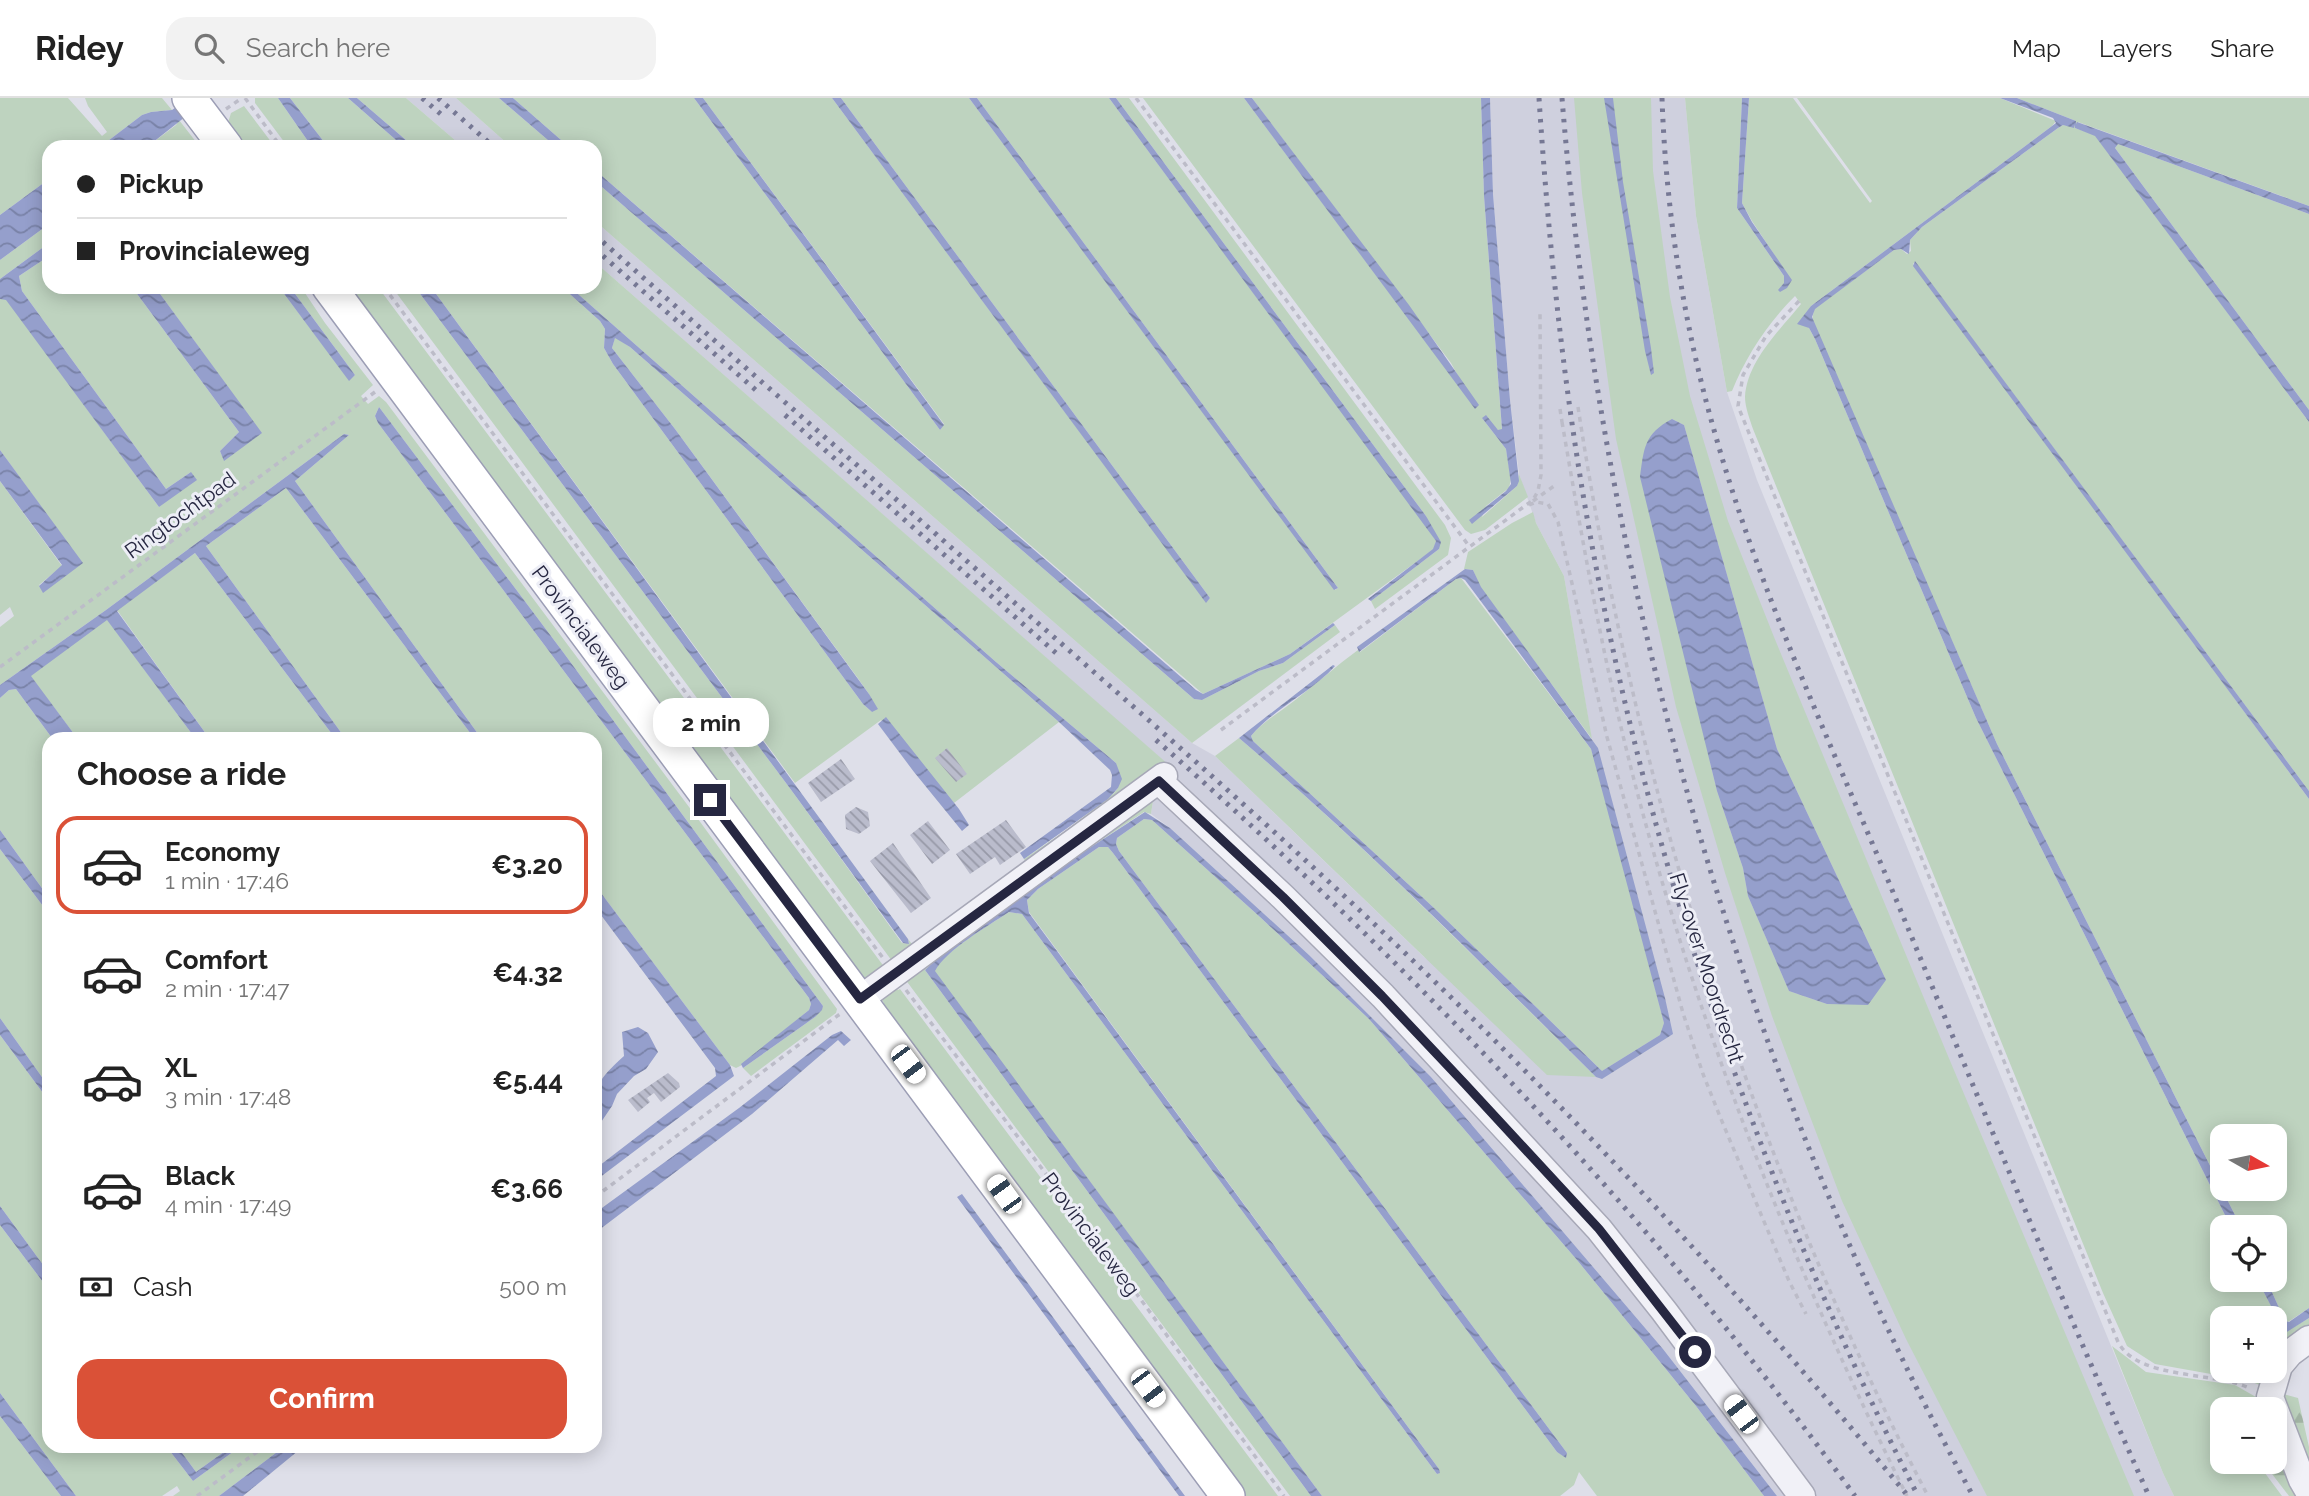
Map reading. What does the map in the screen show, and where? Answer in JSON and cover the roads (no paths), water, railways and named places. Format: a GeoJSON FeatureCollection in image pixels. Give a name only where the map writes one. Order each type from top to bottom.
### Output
{"type":"FeatureCollection","features":[{"type":"Feature","properties":{"kind":"main road"},"geometry":{"type":"LineString","coordinates":[[195,105],[221,140]]}},
{"type":"Feature","properties":{"kind":"main road","name":"Provincialeweg"},"geometry":{"type":"LineString","coordinates":[[335,294],[610,668],[860,999],[1228,1496]]}},
{"type":"Feature","properties":{"kind":"street"},"geometry":{"type":"LineString","coordinates":[[860,999],[1162,779],[1382,996],[1599,1229],[1664,1311],[1802,1496]]}},
{"type":"Feature","properties":{"kind":"street"},"geometry":{"type":"LineString","coordinates":[[2309,1339],[2290,1353],[2279,1366],[2270,1397],[2309,1492]]}},
{"type":"Feature","properties":{"kind":"water"},"geometry":{"type":"Polygon","coordinates":[[[189,98],[209,98],[156,140],[109,140],[142,115],[172,110],[189,98]]]}},
{"type":"Feature","properties":{"kind":"water"},"geometry":{"type":"Polygon","coordinates":[[[278,98],[290,98],[323,140],[307,140],[278,98]]]}},
{"type":"Feature","properties":{"kind":"water"},"geometry":{"type":"Polygon","coordinates":[[[348,98],[357,98],[406,140],[396,140],[348,98]]]}},
{"type":"Feature","properties":{"kind":"water"},"geometry":{"type":"Polygon","coordinates":[[[499,98],[513,98],[561,140],[548,140],[499,98]]]}},
{"type":"Feature","properties":{"kind":"water"},"geometry":{"type":"Polygon","coordinates":[[[694,98],[703,98],[944,425],[940,430],[694,98]]]}},
{"type":"Feature","properties":{"kind":"water"},"geometry":{"type":"Polygon","coordinates":[[[832,98],[841,98],[1210,598],[1206,603],[832,98]]]}},
{"type":"Feature","properties":{"kind":"water"},"geometry":{"type":"Polygon","coordinates":[[[969,98],[977,98],[1338,588],[1334,590],[969,98]]]}},
{"type":"Feature","properties":{"kind":"water"},"geometry":{"type":"Polygon","coordinates":[[[1109,98],[1116,98],[1426,516],[1441,542],[1439,549],[1371,601],[1368,599],[1433,549],[1436,541],[1109,98]]]}},
{"type":"Feature","properties":{"kind":"water"},"geometry":{"type":"Polygon","coordinates":[[[1244,98],[1252,98],[1409,305],[1479,405],[1475,409],[1244,98]]]}},
{"type":"Feature","properties":{"kind":"water"},"geometry":{"type":"Polygon","coordinates":[[[1481,98],[1490,98],[1493,194],[1519,481],[1517,486],[1472,524],[1469,520],[1511,484],[1506,449],[1482,418],[1486,415],[1498,430],[1502,429],[1484,196],[1481,98]]]}},
{"type":"Feature","properties":{"kind":"water"},"geometry":{"type":"Polygon","coordinates":[[[1604,98],[1613,98],[1623,182],[1651,348],[1654,373],[1651,375],[1645,351],[1604,98]]]}},
{"type":"Feature","properties":{"kind":"water"},"geometry":{"type":"Polygon","coordinates":[[[1742,98],[1749,98],[1742,203],[1792,280],[1787,288],[1780,292],[1778,290],[1784,283],[1784,276],[1737,208],[1742,98]]]}},
{"type":"Feature","properties":{"kind":"water"},"geometry":{"type":"Polygon","coordinates":[[[2000,98],[2017,98],[2076,121],[2076,124],[2077,122],[2309,206],[2309,214],[2118,144],[2115,148],[2309,410],[2309,422],[2095,136],[2075,128],[2075,125],[2074,128],[2063,125],[2058,128],[1922,227],[1910,240],[1909,254],[1901,249],[1894,250],[1815,309],[1812,317],[1997,744],[2210,1166],[2210,1185],[1976,718],[1815,339],[1809,328],[1797,324],[1811,306],[2056,123],[2053,118],[2000,98]]]}},
{"type":"Feature","properties":{"kind":"water"},"geometry":{"type":"Polygon","coordinates":[[[602,176],[1196,690],[1203,694],[1290,654],[1333,623],[1335,625],[1283,663],[1259,671],[1202,700],[1194,699],[602,187],[602,176]]]}},
{"type":"Feature","properties":{"kind":"water"},"geometry":{"type":"Polygon","coordinates":[[[42,184],[42,229],[0,260],[0,215],[42,184]]]}},
{"type":"Feature","properties":{"kind":"water"},"geometry":{"type":"Polygon","coordinates":[[[42,248],[42,261],[19,276],[22,291],[166,489],[191,472],[197,480],[159,507],[6,300],[0,299],[0,279],[42,248]]]}},
{"type":"Feature","properties":{"kind":"water"},"geometry":{"type":"Polygon","coordinates":[[[1915,261],[2309,791],[2309,799],[1913,266],[1915,261]]]}},
{"type":"Feature","properties":{"kind":"water"},"geometry":{"type":"Polygon","coordinates":[[[137,294],[160,294],[262,433],[224,461],[220,451],[239,432],[137,294]]]}},
{"type":"Feature","properties":{"kind":"water"},"geometry":{"type":"Polygon","coordinates":[[[284,294],[295,294],[355,375],[349,381],[284,294]]]}},
{"type":"Feature","properties":{"kind":"water"},"geometry":{"type":"Polygon","coordinates":[[[420,294],[436,294],[908,939],[909,944],[903,943],[420,294]]]}},
{"type":"Feature","properties":{"kind":"water"},"geometry":{"type":"Polygon","coordinates":[[[570,294],[578,294],[996,662],[1116,763],[1122,779],[1108,799],[1024,859],[1020,853],[1111,787],[1110,770],[1059,722],[630,347],[615,338],[612,348],[675,429],[869,694],[878,709],[872,712],[863,704],[613,364],[604,348],[605,329],[600,321],[570,294]]]}},
{"type":"Feature","properties":{"kind":"water"},"geometry":{"type":"Polygon","coordinates":[[[379,407],[823,1006],[815,1017],[743,1068],[741,1064],[809,1010],[809,998],[378,423],[375,416],[379,407]]]}},
{"type":"Feature","properties":{"kind":"water"},"geometry":{"type":"Polygon","coordinates":[[[1672,419],[1684,425],[1777,749],[1886,980],[1868,1005],[1827,1004],[1789,991],[1748,896],[1743,868],[1717,791],[1640,477],[1647,443],[1656,430],[1672,419]]]}},
{"type":"Feature","properties":{"kind":"water"},"geometry":{"type":"Polygon","coordinates":[[[344,434],[349,435],[295,481],[477,732],[469,732],[286,488],[206,546],[341,732],[330,732],[195,553],[117,611],[205,732],[191,732],[107,620],[31,676],[73,732],[48,732],[16,689],[9,690],[0,698],[0,685],[344,434]]]}},
{"type":"Feature","properties":{"kind":"water"},"geometry":{"type":"Polygon","coordinates":[[[0,450],[83,563],[43,593],[39,586],[62,565],[0,481],[0,450]]]}},
{"type":"Feature","properties":{"kind":"water"},"geometry":{"type":"Polygon","coordinates":[[[1465,569],[1473,570],[1481,587],[1598,748],[1673,1034],[1602,1079],[1596,1077],[1376,861],[1239,738],[1335,666],[1260,726],[1251,736],[1253,741],[1433,907],[1602,1071],[1660,1035],[1664,1023],[1591,749],[1465,580],[1456,579],[1359,652],[1357,647],[1465,569]]]}},
{"type":"Feature","properties":{"kind":"water"},"geometry":{"type":"Polygon","coordinates":[[[886,717],[959,809],[969,825],[962,831],[878,724],[886,717]]]}},
{"type":"Feature","properties":{"kind":"water"},"geometry":{"type":"Polygon","coordinates":[[[1145,812],[1170,828],[1309,955],[1431,1077],[1663,1349],[1777,1496],[1764,1496],[1696,1406],[1577,1260],[1369,1019],[1152,820],[1144,819],[1117,838],[1119,851],[1567,1453],[1566,1458],[1557,1452],[1113,853],[1108,847],[1099,847],[1038,889],[1027,900],[1029,913],[1440,1473],[1437,1474],[1022,914],[1009,912],[979,931],[948,955],[935,971],[1322,1496],[1311,1496],[925,970],[1088,849],[1145,812]]]}},
{"type":"Feature","properties":{"kind":"water"},"geometry":{"type":"Polygon","coordinates":[[[0,830],[42,888],[42,905],[0,849],[0,830]]]}},
{"type":"Feature","properties":{"kind":"water"},"geometry":{"type":"Polygon","coordinates":[[[602,894],[730,1065],[734,1076],[602,1176],[602,1164],[716,1076],[715,1068],[602,916],[602,894]]]}},
{"type":"Feature","properties":{"kind":"water"},"geometry":{"type":"Polygon","coordinates":[[[0,1018],[42,1077],[42,1092],[0,1035],[0,1018]]]}},
{"type":"Feature","properties":{"kind":"water"},"geometry":{"type":"Polygon","coordinates":[[[638,1027],[648,1033],[658,1052],[646,1069],[634,1076],[617,1094],[602,1121],[602,1079],[624,1056],[622,1032],[638,1027]]]}},
{"type":"Feature","properties":{"kind":"water"},"geometry":{"type":"Polygon","coordinates":[[[841,1031],[851,1040],[844,1046],[838,1040],[752,1114],[602,1228],[602,1208],[739,1108],[832,1035],[841,1031]]]}},
{"type":"Feature","properties":{"kind":"water"},"geometry":{"type":"Polygon","coordinates":[[[962,1194],[1185,1496],[1179,1496],[957,1197],[962,1194]]]}},
{"type":"Feature","properties":{"kind":"water"},"geometry":{"type":"Polygon","coordinates":[[[2218,1201],[2228,1201],[2235,1215],[2225,1215],[2218,1201]]]}},
{"type":"Feature","properties":{"kind":"water"},"geometry":{"type":"Polygon","coordinates":[[[0,1206],[42,1263],[42,1281],[0,1225],[0,1206]]]}},
{"type":"Feature","properties":{"kind":"water"},"geometry":{"type":"Polygon","coordinates":[[[2264,1292],[2272,1292],[2278,1306],[2271,1306],[2264,1292]]]}},
{"type":"Feature","properties":{"kind":"water"},"geometry":{"type":"Polygon","coordinates":[[[2309,1308],[2309,1318],[2287,1332],[2287,1322],[2309,1308]]]}},
{"type":"Feature","properties":{"kind":"water"},"geometry":{"type":"Polygon","coordinates":[[[0,1393],[76,1496],[61,1496],[0,1416],[0,1393]]]}},
{"type":"Feature","properties":{"kind":"water"},"geometry":{"type":"Polygon","coordinates":[[[171,1453],[182,1453],[196,1472],[222,1453],[231,1453],[193,1481],[171,1453]]]}},
{"type":"Feature","properties":{"kind":"water"},"geometry":{"type":"Polygon","coordinates":[[[276,1453],[295,1453],[243,1496],[219,1496],[276,1453]]]}},
{"type":"Feature","properties":{"kind":"railway"},"geometry":{"type":"LineString","coordinates":[[422,98],[443,116]]}},
{"type":"Feature","properties":{"kind":"railway"},"geometry":{"type":"LineString","coordinates":[[438,98],[486,140]]}},
{"type":"Feature","properties":{"kind":"railway"},"geometry":{"type":"LineString","coordinates":[[1539,98],[1557,303],[1585,506],[1610,635],[1674,888],[1758,1137],[1860,1378],[1918,1496]]}},
{"type":"Feature","properties":{"kind":"railway"},"geometry":{"type":"LineString","coordinates":[[1562,98],[1581,279],[1610,460],[1648,640],[1695,818],[1751,994],[1816,1166],[1890,1333],[1973,1496]]}},
{"type":"Feature","properties":{"kind":"railway"},"geometry":{"type":"LineString","coordinates":[[1662,98],[1672,227],[1686,312],[1716,437],[1754,556],[1800,673],[2021,1201],[2149,1496]]}},
{"type":"Feature","properties":{"kind":"railway"},"geometry":{"type":"LineString","coordinates":[[602,241],[1207,772],[1430,977],[1616,1165],[1736,1295],[1908,1496]]}},
{"type":"Feature","properties":{"kind":"railway"},"geometry":{"type":"LineString","coordinates":[[602,255],[758,392]]}},
{"type":"Feature","properties":{"kind":"railway"},"geometry":{"type":"LineString","coordinates":[[785,415],[1056,653]]}},
{"type":"Feature","properties":{"kind":"railway"},"geometry":{"type":"LineString","coordinates":[[1156,740],[1346,915],[1526,1099],[1613,1194],[1697,1292],[1855,1496]]}}]}
